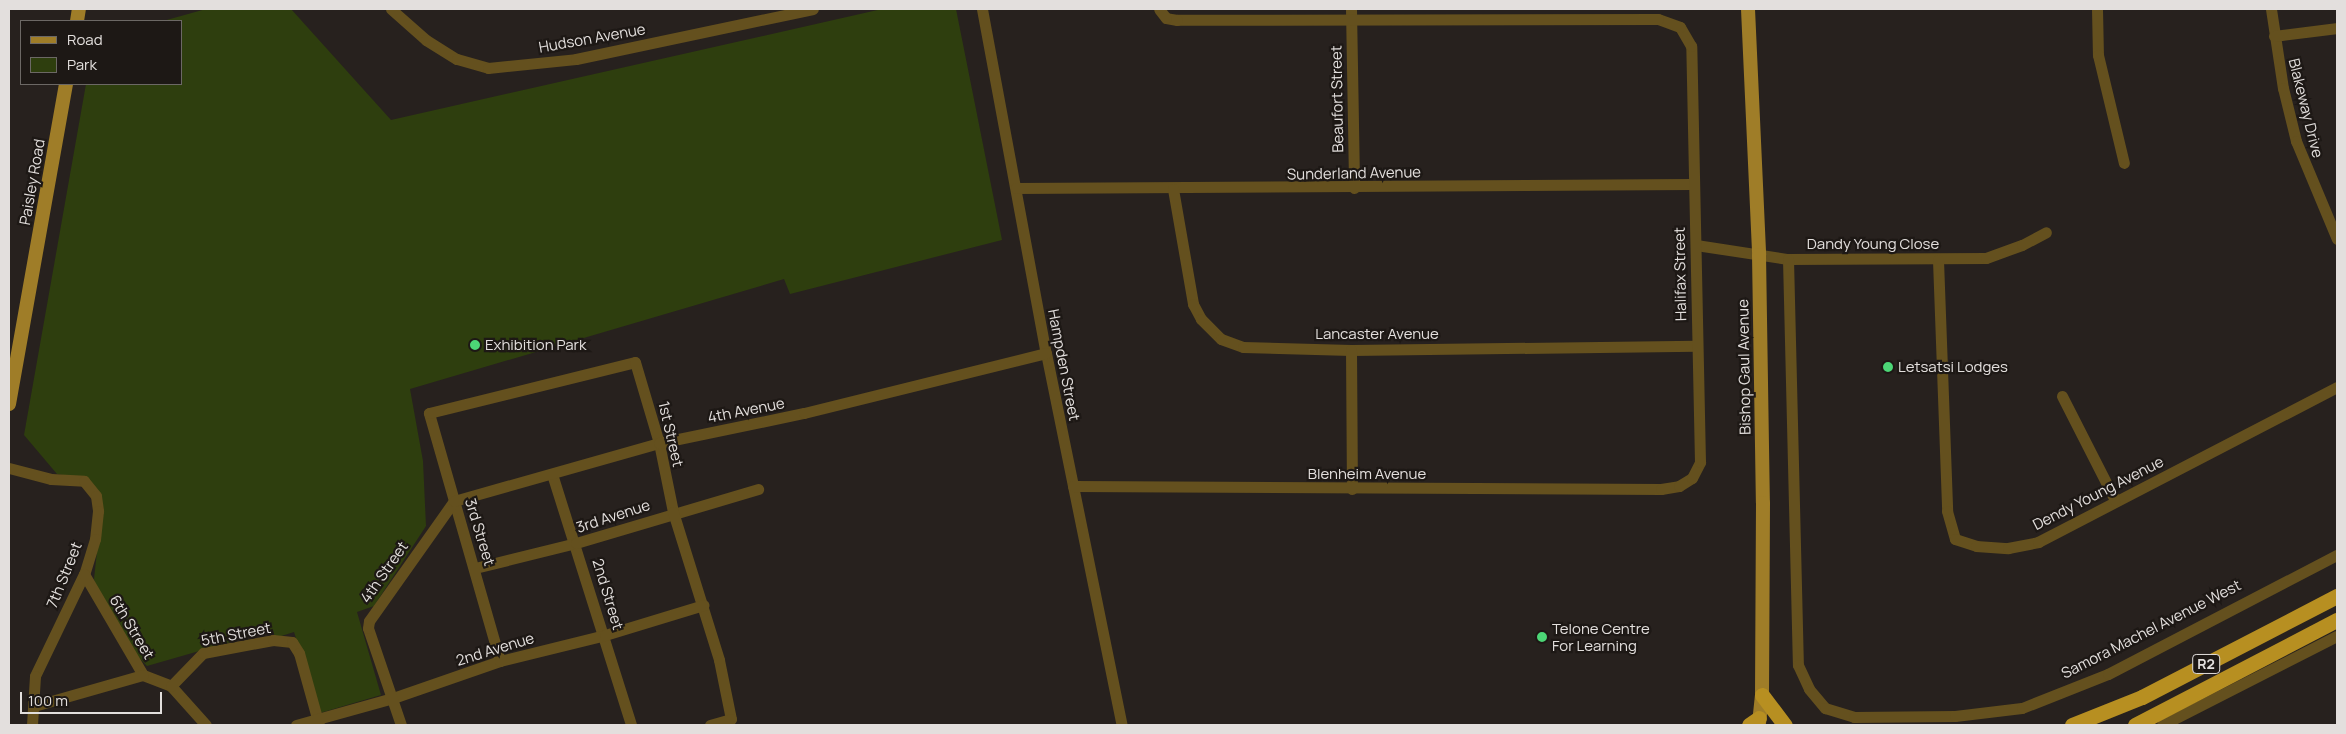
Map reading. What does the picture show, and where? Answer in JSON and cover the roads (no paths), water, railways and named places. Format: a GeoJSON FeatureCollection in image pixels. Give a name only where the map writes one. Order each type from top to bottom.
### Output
{"type":"FeatureCollection","features":[{"type":"Feature","properties":{"kind":"highway","name":"R2"},"geometry":{"type":"LineString","coordinates":[[2072,725],[2142,697],[2337,596]]}},
{"type":"Feature","properties":{"kind":"highway","name":"R2"},"geometry":{"type":"LineString","coordinates":[[2136,725],[2337,620]]}},
{"type":"Feature","properties":{"kind":"highway"},"geometry":{"type":"LineString","coordinates":[[1762,695],[1785,725]]}},
{"type":"Feature","properties":{"kind":"main road","name":"Bishop Gaul Avenue"},"geometry":{"type":"LineString","coordinates":[[1748,9],[1759,255],[1762,695],[1756,723]]}},
{"type":"Feature","properties":{"kind":"main road","name":"Paisley Road"},"geometry":{"type":"LineString","coordinates":[[9,404],[13,351],[66,85]]}},
{"type":"Feature","properties":{"kind":"street","name":"Hudson Avenue"},"geometry":{"type":"LineString","coordinates":[[391,9],[426,40],[457,58],[488,68],[576,59],[813,9]]}},
{"type":"Feature","properties":{"kind":"street","name":"Hampden Street"},"geometry":{"type":"LineString","coordinates":[[982,9],[1046,353],[1122,725]]}},
{"type":"Feature","properties":{"kind":"street"},"geometry":{"type":"LineString","coordinates":[[1159,9],[1166,18],[1177,20],[1350,22]]}},
{"type":"Feature","properties":{"kind":"street","name":"Beaufort Street"},"geometry":{"type":"LineString","coordinates":[[1351,9],[1354,188]]}},
{"type":"Feature","properties":{"kind":"street"},"geometry":{"type":"LineString","coordinates":[[2097,9],[2098,55],[2124,163]]}},
{"type":"Feature","properties":{"kind":"street","name":"Blakeway Drive"},"geometry":{"type":"LineString","coordinates":[[2271,9],[2274,36],[2296,141],[2337,239]]}},
{"type":"Feature","properties":{"kind":"street","name":"Halifax Street"},"geometry":{"type":"LineString","coordinates":[[1350,22],[1658,19],[1670,21],[1687,34],[1691,46],[1692,184],[1696,245],[1696,346],[1700,462],[1692,478],[1679,486],[1660,489]]}},
{"type":"Feature","properties":{"kind":"street"},"geometry":{"type":"LineString","coordinates":[[2274,36],[2337,28]]}},
{"type":"Feature","properties":{"kind":"street","name":"Sunderland Avenue"},"geometry":{"type":"LineString","coordinates":[[1016,188],[1354,188],[1692,184]]}},
{"type":"Feature","properties":{"kind":"street","name":"Lancaster Avenue"},"geometry":{"type":"LineString","coordinates":[[1173,189],[1193,304],[1201,319],[1221,339],[1243,347],[1351,350],[1696,346]]}},
{"type":"Feature","properties":{"kind":"street","name":"Dandy Young Close"},"geometry":{"type":"LineString","coordinates":[[1696,245],[1788,259],[1938,260],[1999,255],[2046,232]]}},
{"type":"Feature","properties":{"kind":"street","name":"Samora Machel Avenue West"},"geometry":{"type":"LineString","coordinates":[[1788,259],[1798,665],[1809,689],[1826,708],[1854,716],[1955,716],[2022,708],[2108,674],[2337,555]]}},
{"type":"Feature","properties":{"kind":"street","name":"Dendy Young Avenue"},"geometry":{"type":"LineString","coordinates":[[1938,260],[1946,510],[1955,539],[1976,546],[2008,548],[2038,542],[2115,500],[2337,387]]}},
{"type":"Feature","properties":{"kind":"street"},"geometry":{"type":"LineString","coordinates":[[1351,350],[1352,489]]}},
{"type":"Feature","properties":{"kind":"street","name":"4th Avenue"},"geometry":{"type":"LineString","coordinates":[[454,500],[658,443],[804,413],[1046,353]]}},
{"type":"Feature","properties":{"kind":"street","name":"1st Street"},"geometry":{"type":"LineString","coordinates":[[428,413],[635,362],[658,443],[673,512],[704,605],[731,719],[710,725]]}},
{"type":"Feature","properties":{"kind":"street"},"geometry":{"type":"LineString","coordinates":[[2062,396],[2115,500]]}},
{"type":"Feature","properties":{"kind":"street","name":"3rd Street"},"geometry":{"type":"LineString","coordinates":[[428,413],[475,568],[500,661]]}},
{"type":"Feature","properties":{"kind":"street","name":"7th Street"},"geometry":{"type":"LineString","coordinates":[[9,468],[51,479],[84,481],[96,496],[95,539],[84,574],[35,676],[32,725]]}},
{"type":"Feature","properties":{"kind":"street","name":"2nd Street"},"geometry":{"type":"LineString","coordinates":[[552,474],[605,635],[631,725]]}},
{"type":"Feature","properties":{"kind":"street","name":"Blenheim Avenue"},"geometry":{"type":"LineString","coordinates":[[1073,486],[1352,489],[1660,489]]}},
{"type":"Feature","properties":{"kind":"street","name":"3rd Avenue"},"geometry":{"type":"LineString","coordinates":[[475,568],[576,543],[673,512],[758,489]]}},
{"type":"Feature","properties":{"kind":"street","name":"4th Street"},"geometry":{"type":"LineString","coordinates":[[401,725],[368,628],[369,621],[441,515],[454,500]]}},
{"type":"Feature","properties":{"kind":"street","name":"6th Street"},"geometry":{"type":"LineString","coordinates":[[84,574],[143,676],[171,686],[206,725]]}},
{"type":"Feature","properties":{"kind":"street","name":"2nd Avenue"},"geometry":{"type":"LineString","coordinates":[[296,725],[318,722],[500,661],[605,635],[704,605]]}},
{"type":"Feature","properties":{"kind":"street"},"geometry":{"type":"LineString","coordinates":[[2162,725],[2337,636]]}},
{"type":"Feature","properties":{"kind":"street","name":"5th Street"},"geometry":{"type":"LineString","coordinates":[[171,686],[203,653],[273,640],[292,642],[299,653],[318,722]]}},
{"type":"Feature","properties":{"kind":"street"},"geometry":{"type":"LineString","coordinates":[[34,706],[143,676]]}},
{"type":"Feature","properties":{"kind":"place","name":"Exhibition Park"},"geometry":{"type":"Point","coordinates":[475,345]}},
{"type":"Feature","properties":{"kind":"place","name":"Letsatsi Lodges"},"geometry":{"type":"Point","coordinates":[1888,367]}},
{"type":"Feature","properties":{"kind":"place","name":"Telone Centre For Learning"},"geometry":{"type":"Point","coordinates":[1542,637]}}]}
